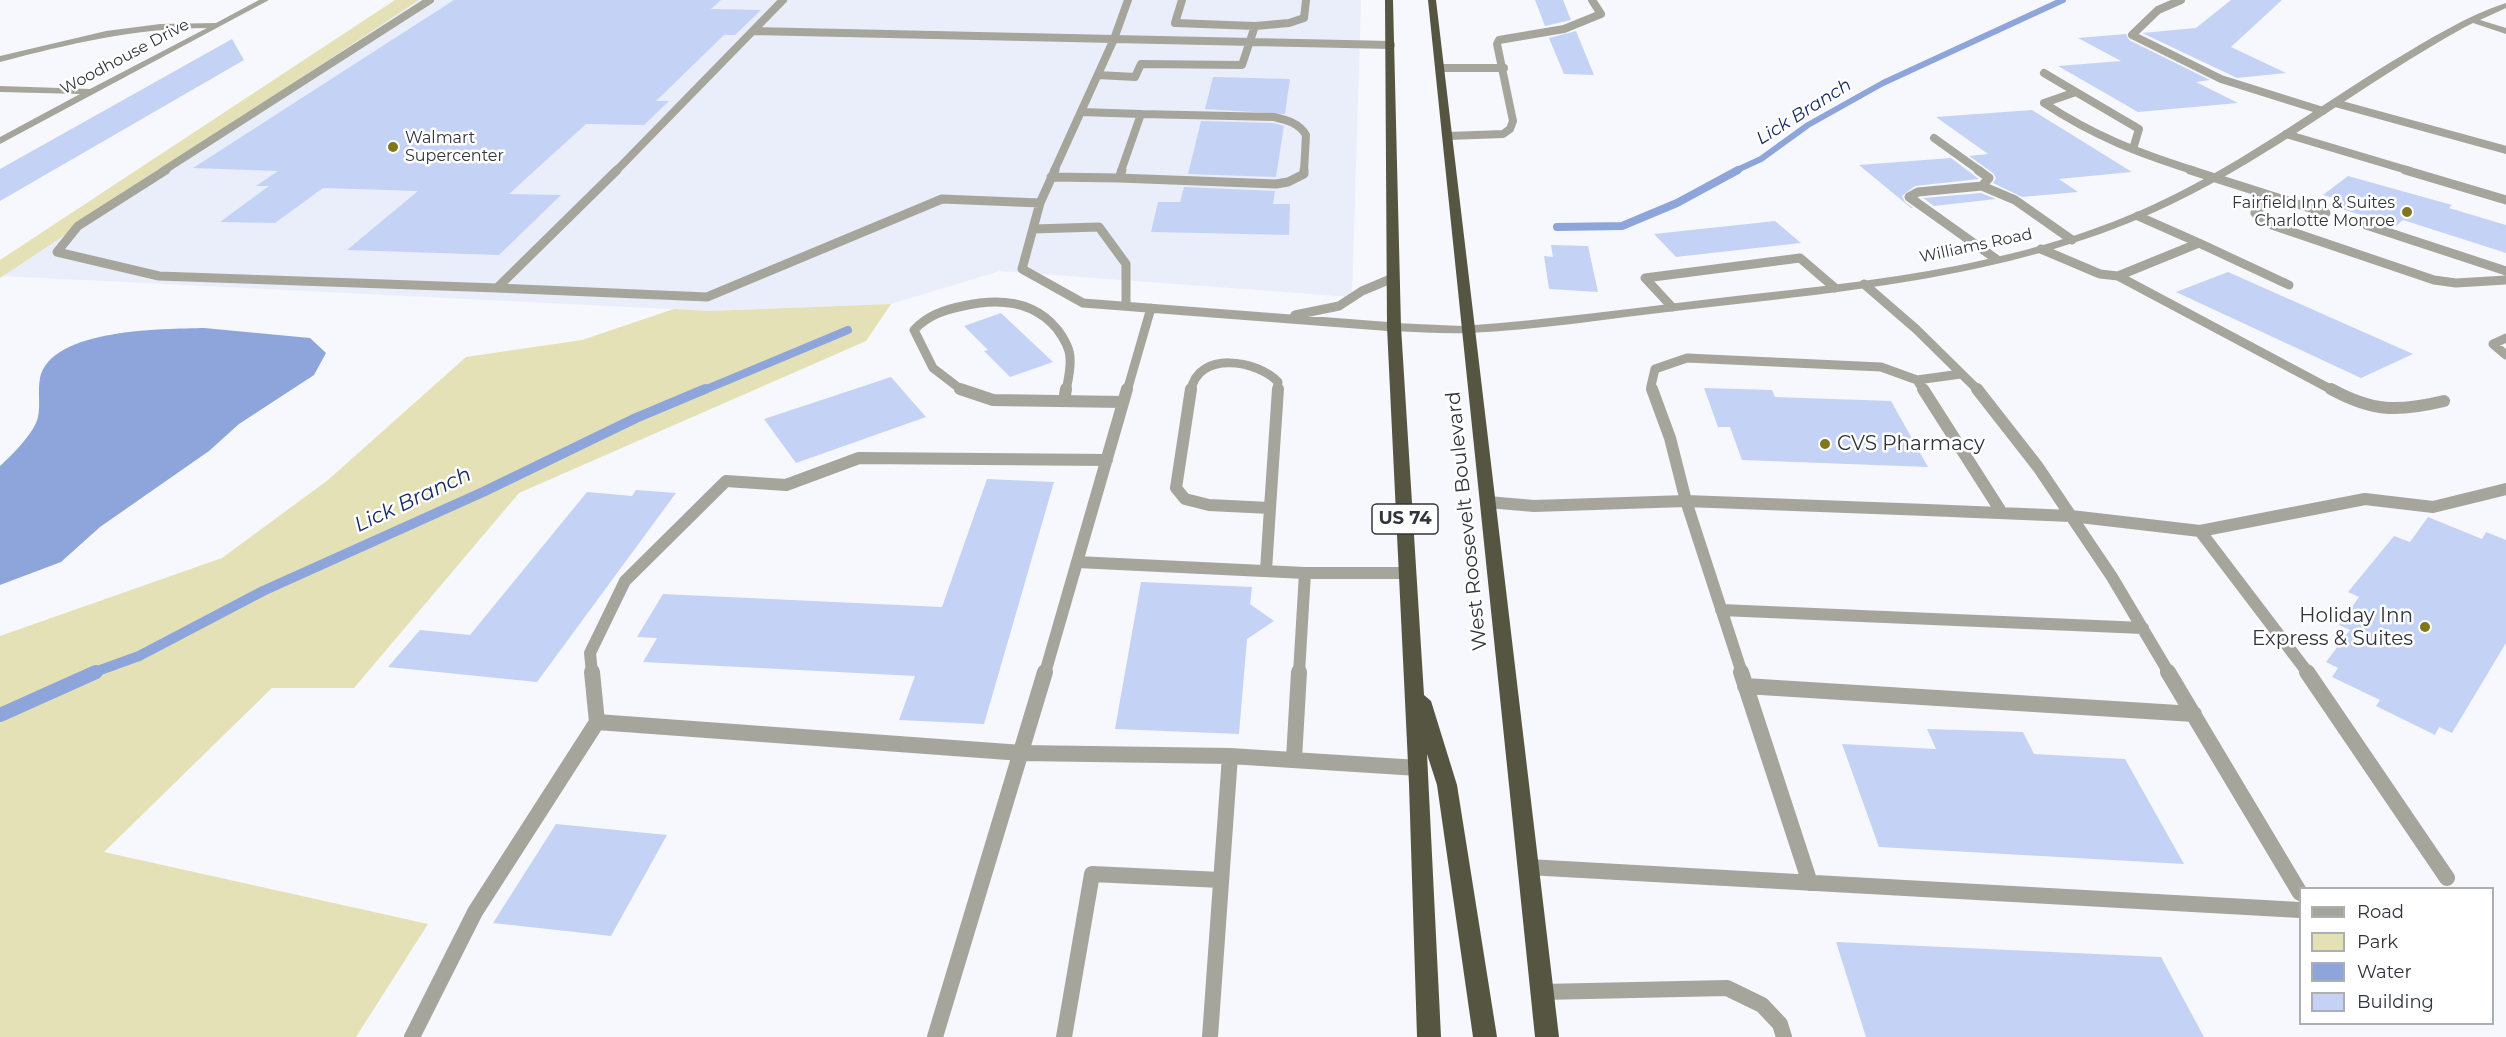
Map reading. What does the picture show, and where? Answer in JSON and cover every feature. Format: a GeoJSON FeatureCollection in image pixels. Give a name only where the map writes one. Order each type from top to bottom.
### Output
{"type":"FeatureCollection","features":[{"type":"Feature","properties":{"kind":"highway","name":"US 74"},"geometry":{"type":"LineString","coordinates":[[1389,0],[1394,327],[1414,677],[1429,1037]]}},
{"type":"Feature","properties":{"kind":"highway","name":"West Roosevelt Boulevard"},"geometry":{"type":"LineString","coordinates":[[1432,0],[1547,1037]]}},
{"type":"Feature","properties":{"kind":"highway"},"geometry":{"type":"LineString","coordinates":[[1414,677],[1447,785],[1485,1037]]}},
{"type":"Feature","properties":{"kind":"street","name":"Woodhouse Drive"},"geometry":{"type":"LineString","coordinates":[[0,141],[266,0]]}},
{"type":"Feature","properties":{"kind":"street","name":"Williams Road"},"geometry":{"type":"LineString","coordinates":[[1394,327],[1469,329],[1835,288],[2041,249],[2138,216],[2170,202],[2472,20],[2506,5]]}},
{"type":"Feature","properties":{"kind":"street"},"geometry":{"type":"LineString","coordinates":[[2472,20],[2506,31]]}},
{"type":"Feature","properties":{"kind":"street"},"geometry":{"type":"LineString","coordinates":[[0,59],[105,33],[170,25],[217,25]]}},
{"type":"Feature","properties":{"kind":"street"},"geometry":{"type":"LineString","coordinates":[[0,89],[90,92]]}},
{"type":"Feature","properties":{"kind":"lane"},"geometry":{"type":"LineString","coordinates":[[430,0],[78,226],[57,252],[159,276],[707,297],[942,199],[1040,203]]}},
{"type":"Feature","properties":{"kind":"lane"},"geometry":{"type":"LineString","coordinates":[[497,288],[567,221],[783,0]]}},
{"type":"Feature","properties":{"kind":"lane"},"geometry":{"type":"LineString","coordinates":[[1128,0],[1114,39],[1040,203],[1022,269],[1083,303],[1394,327]]}},
{"type":"Feature","properties":{"kind":"lane"},"geometry":{"type":"LineString","coordinates":[[1182,0],[1175,24],[1255,26],[1288,23],[1304,18],[1306,0]]}},
{"type":"Feature","properties":{"kind":"lane"},"geometry":{"type":"LineString","coordinates":[[1448,136],[1503,134],[1510,129],[1513,121],[1504,68],[1497,44],[1499,40],[1564,28],[1601,14],[1592,0]]}},
{"type":"Feature","properties":{"kind":"lane"},"geometry":{"type":"LineString","coordinates":[[2181,0],[2158,10],[2132,34],[2222,79],[2323,111]]}},
{"type":"Feature","properties":{"kind":"lane"},"geometry":{"type":"LineString","coordinates":[[1098,75],[1135,76],[1141,64],[1242,65],[1255,26]]}},
{"type":"Feature","properties":{"kind":"lane"},"geometry":{"type":"LineString","coordinates":[[753,31],[1391,45]]}},
{"type":"Feature","properties":{"kind":"lane"},"geometry":{"type":"LineString","coordinates":[[1440,68],[1504,68]]}},
{"type":"Feature","properties":{"kind":"lane"},"geometry":{"type":"LineString","coordinates":[[2044,73],[2139,129],[2133,149]]}},
{"type":"Feature","properties":{"kind":"lane"},"geometry":{"type":"LineString","coordinates":[[2076,92],[2044,103],[2094,134],[2213,177],[2326,213]]}},
{"type":"Feature","properties":{"kind":"lane"},"geometry":{"type":"LineString","coordinates":[[2335,103],[2506,150]]}},
{"type":"Feature","properties":{"kind":"lane"},"geometry":{"type":"LineString","coordinates":[[1051,177],[1276,184],[1288,182],[1304,174],[1308,135],[1303,127],[1291,120],[1274,117],[1081,112]]}},
{"type":"Feature","properties":{"kind":"lane"},"geometry":{"type":"LineString","coordinates":[[1119,178],[1141,114]]}},
{"type":"Feature","properties":{"kind":"lane"},"geometry":{"type":"LineString","coordinates":[[2286,134],[2506,200]]}},
{"type":"Feature","properties":{"kind":"lane"},"geometry":{"type":"LineString","coordinates":[[1934,138],[1989,178],[1982,186]]}},
{"type":"Feature","properties":{"kind":"lane"},"geometry":{"type":"LineString","coordinates":[[1996,259],[1909,197],[1918,192],[1982,186],[2014,200],[2072,240]]}},
{"type":"Feature","properties":{"kind":"lane"},"geometry":{"type":"LineString","coordinates":[[2272,196],[2255,213],[2263,222],[2434,279],[2456,283],[2506,280]]}},
{"type":"Feature","properties":{"kind":"lane"},"geometry":{"type":"LineString","coordinates":[[2138,216],[2289,285]]}},
{"type":"Feature","properties":{"kind":"lane"},"geometry":{"type":"LineString","coordinates":[[2366,225],[2506,271]]}},
{"type":"Feature","properties":{"kind":"lane"},"geometry":{"type":"LineString","coordinates":[[1033,229],[1099,227],[1126,264],[1126,306]]}},
{"type":"Feature","properties":{"kind":"lane"},"geometry":{"type":"LineString","coordinates":[[2118,276],[2199,243]]}},
{"type":"Feature","properties":{"kind":"lane"},"geometry":{"type":"LineString","coordinates":[[2041,249],[2092,271],[2118,276],[2353,400],[2373,408],[2399,412],[2445,401]]}},
{"type":"Feature","properties":{"kind":"lane"},"geometry":{"type":"LineString","coordinates":[[1672,307],[1645,278],[1800,258],[1835,288]]}},
{"type":"Feature","properties":{"kind":"lane"},"geometry":{"type":"LineString","coordinates":[[1280,318],[1338,306],[1362,291],[1394,278]]}},
{"type":"Feature","properties":{"kind":"lane"},"geometry":{"type":"LineString","coordinates":[[1864,284],[1916,329],[1980,392],[2023,448],[2071,516],[2143,628],[2299,890]]}},
{"type":"Feature","properties":{"kind":"lane"},"geometry":{"type":"LineString","coordinates":[[1064,401],[1071,353],[1062,335],[1030,306],[1013,300],[991,300],[969,304],[923,319],[914,330],[919,346],[938,374],[955,389],[972,397],[993,400],[1123,402]]}},
{"type":"Feature","properties":{"kind":"lane"},"geometry":{"type":"LineString","coordinates":[[935,1037],[1022,753],[1151,308]]}},
{"type":"Feature","properties":{"kind":"lane"},"geometry":{"type":"LineString","coordinates":[[2506,338],[2493,344],[2506,355]]}},
{"type":"Feature","properties":{"kind":"lane"},"geometry":{"type":"LineString","coordinates":[[1810,883],[1686,501],[1670,438],[1651,386],[1655,369],[1687,358],[1881,367],[1917,380],[1961,374]]}},
{"type":"Feature","properties":{"kind":"lane"},"geometry":{"type":"LineString","coordinates":[[1266,570],[1270,508],[1278,382],[1273,374],[1262,368],[1242,364],[1205,368],[1197,374],[1192,383],[1176,488],[1185,499],[1209,505],[1270,508]]}},
{"type":"Feature","properties":{"kind":"lane"},"geometry":{"type":"LineString","coordinates":[[1917,380],[2002,513]]}},
{"type":"Feature","properties":{"kind":"lane"},"geometry":{"type":"LineString","coordinates":[[412,1037],[476,912],[597,722],[590,653],[625,581],[726,481],[786,485],[859,458],[1107,460]]}},
{"type":"Feature","properties":{"kind":"lane"},"geometry":{"type":"LineString","coordinates":[[1488,502],[1534,506],[1686,501],[2002,513],[2071,516],[2199,531],[2365,499],[2433,507],[2506,489]]}},
{"type":"Feature","properties":{"kind":"lane"},"geometry":{"type":"LineString","coordinates":[[2199,531],[2294,653],[2447,878]]}},
{"type":"Feature","properties":{"kind":"lane"},"geometry":{"type":"LineString","coordinates":[[1077,562],[1305,573],[1408,573]]}},
{"type":"Feature","properties":{"kind":"lane"},"geometry":{"type":"LineString","coordinates":[[1294,759],[1305,573]]}},
{"type":"Feature","properties":{"kind":"lane"},"geometry":{"type":"LineString","coordinates":[[1721,610],[2143,628]]}},
{"type":"Feature","properties":{"kind":"lane"},"geometry":{"type":"LineString","coordinates":[[1745,686],[2194,714]]}},
{"type":"Feature","properties":{"kind":"lane"},"geometry":{"type":"LineString","coordinates":[[597,722],[1022,753],[1230,756],[1418,768]]}},
{"type":"Feature","properties":{"kind":"lane"},"geometry":{"type":"LineString","coordinates":[[1210,1037],[1230,756]]}},
{"type":"Feature","properties":{"kind":"lane"},"geometry":{"type":"LineString","coordinates":[[1528,867],[2299,910]]}},
{"type":"Feature","properties":{"kind":"lane"},"geometry":{"type":"LineString","coordinates":[[1064,1037],[1092,874],[1221,880]]}},
{"type":"Feature","properties":{"kind":"lane"},"geometry":{"type":"LineString","coordinates":[[1542,992],[1727,988],[1762,1005],[1780,1024],[1784,1037]]}},
{"type":"Feature","properties":{"kind":"shaded area"},"geometry":{"type":"Polygon","coordinates":[[[419,0],[1361,0],[1352,297],[1000,271],[891,304],[709,311],[2,276],[419,0]]]}},
{"type":"Feature","properties":{"kind":"green space"},"geometry":{"type":"Polygon","coordinates":[[[395,0],[419,0],[0,278],[0,260],[395,0]]]}},
{"type":"Feature","properties":{"kind":"green space"},"geometry":{"type":"Polygon","coordinates":[[[891,304],[866,341],[519,493],[354,688],[272,688],[104,852],[428,924],[356,1037],[0,1037],[0,636],[222,558],[328,480],[466,357],[582,340],[674,309],[709,311],[891,304]]]}},
{"type":"Feature","properties":{"kind":"water"},"geometry":{"type":"Polygon","coordinates":[[[204,328],[310,338],[326,353],[314,375],[239,424],[209,451],[100,527],[61,562],[0,585],[0,466],[15,452],[36,423],[39,413],[40,378],[49,362],[65,349],[86,340],[138,331],[204,328]]]}},
{"type":"Feature","properties":{"kind":"building","name":"Walmart Supercenter"},"geometry":{"type":"Polygon","coordinates":[[[454,0],[721,0],[711,9],[761,10],[735,35],[724,35],[656,101],[669,101],[644,125],[586,124],[509,194],[561,195],[499,255],[347,250],[418,191],[323,188],[275,223],[220,222],[269,186],[256,186],[278,171],[193,168],[454,0]]]}},
{"type":"Feature","properties":{"kind":"building"},"geometry":{"type":"Polygon","coordinates":[[[1535,0],[1563,0],[1571,20],[1545,26],[1535,0]]]}},
{"type":"Feature","properties":{"kind":"building"},"geometry":{"type":"Polygon","coordinates":[[[2231,0],[2282,0],[2231,47],[2286,73],[2237,78],[2142,33],[2196,28],[2231,0]]]}},
{"type":"Feature","properties":{"kind":"building"},"geometry":{"type":"Polygon","coordinates":[[[1576,31],[1594,75],[1564,74],[1549,38],[1576,31]]]}},
{"type":"Feature","properties":{"kind":"building"},"geometry":{"type":"Polygon","coordinates":[[[2126,34],[2129,40],[2210,80],[2196,82],[2238,103],[2138,112],[2058,66],[2121,61],[2078,38],[2126,34]]]}},
{"type":"Feature","properties":{"kind":"building"},"geometry":{"type":"Polygon","coordinates":[[[232,39],[244,60],[0,201],[0,169],[232,39]]]}},
{"type":"Feature","properties":{"kind":"building"},"geometry":{"type":"Polygon","coordinates":[[[1213,77],[1290,79],[1285,114],[1205,109],[1213,77]]]}},
{"type":"Feature","properties":{"kind":"building"},"geometry":{"type":"Polygon","coordinates":[[[2032,110],[2132,172],[2059,179],[2078,192],[2022,197],[1993,183],[1996,178],[1993,173],[1969,156],[1988,154],[1936,117],[2032,110]]]}},
{"type":"Feature","properties":{"kind":"building"},"geometry":{"type":"Polygon","coordinates":[[[1201,121],[1273,123],[1284,126],[1276,177],[1188,174],[1201,121]]]}},
{"type":"Feature","properties":{"kind":"building"},"geometry":{"type":"Polygon","coordinates":[[[1951,158],[1979,179],[1915,186],[1902,196],[1905,202],[1913,208],[1911,208],[1859,165],[1951,158]]]}},
{"type":"Feature","properties":{"kind":"building","name":"Fairfield Inn & Suites Charlotte Monroe"},"geometry":{"type":"Polygon","coordinates":[[[2348,176],[2452,205],[2449,208],[2506,225],[2506,253],[2403,220],[2396,226],[2329,205],[2337,199],[2323,195],[2348,176]]]}},
{"type":"Feature","properties":{"kind":"building"},"geometry":{"type":"Polygon","coordinates":[[[1184,187],[1275,191],[1273,204],[1290,204],[1289,235],[1151,232],[1158,202],[1180,202],[1184,187]]]}},
{"type":"Feature","properties":{"kind":"building"},"geometry":{"type":"Polygon","coordinates":[[[1981,193],[1996,199],[1934,206],[1923,198],[1981,193]]]}},
{"type":"Feature","properties":{"kind":"building"},"geometry":{"type":"Polygon","coordinates":[[[1775,221],[1801,243],[1676,257],[1654,234],[1775,221]]]}},
{"type":"Feature","properties":{"kind":"building"},"geometry":{"type":"Polygon","coordinates":[[[1551,245],[1588,246],[1598,292],[1549,289],[1544,256],[1553,257],[1551,245]]]}},
{"type":"Feature","properties":{"kind":"building"},"geometry":{"type":"Polygon","coordinates":[[[2228,272],[2413,354],[2361,378],[2176,292],[2228,272]]]}},
{"type":"Feature","properties":{"kind":"building"},"geometry":{"type":"Polygon","coordinates":[[[1001,313],[1053,362],[1010,377],[984,351],[988,350],[964,326],[1001,313]]]}},
{"type":"Feature","properties":{"kind":"building"},"geometry":{"type":"Polygon","coordinates":[[[891,377],[926,417],[796,463],[764,419],[891,377]]]}},
{"type":"Feature","properties":{"kind":"building","name":"CVS Pharmacy"},"geometry":{"type":"Polygon","coordinates":[[[1704,388],[1772,390],[1775,397],[1891,401],[1928,467],[1742,460],[1730,427],[1718,427],[1704,388]]]}},
{"type":"Feature","properties":{"kind":"building"},"geometry":{"type":"Polygon","coordinates":[[[987,479],[1054,482],[984,724],[899,720],[915,676],[643,662],[657,638],[637,637],[663,594],[942,607],[987,479]]]}},
{"type":"Feature","properties":{"kind":"building"},"geometry":{"type":"Polygon","coordinates":[[[636,490],[676,493],[537,682],[388,667],[420,630],[470,635],[587,492],[632,496],[636,490]]]}},
{"type":"Feature","properties":{"kind":"building","name":"Holiday Inn Express & Suites"},"geometry":{"type":"Polygon","coordinates":[[[2428,517],[2482,539],[2486,532],[2506,540],[2506,643],[2452,733],[2439,727],[2435,735],[2376,706],[2380,700],[2332,677],[2338,668],[2326,662],[2350,630],[2339,625],[2359,597],[2348,592],[2394,536],[2410,542],[2428,517]]]}},
{"type":"Feature","properties":{"kind":"building"},"geometry":{"type":"Polygon","coordinates":[[[1141,582],[1252,587],[1250,604],[1274,621],[1247,639],[1239,734],[1115,729],[1141,582]]]}},
{"type":"Feature","properties":{"kind":"building"},"geometry":{"type":"Polygon","coordinates":[[[1927,729],[2023,732],[2034,754],[2125,759],[2184,864],[1879,847],[1842,744],[1936,749],[1927,729]]]}},
{"type":"Feature","properties":{"kind":"building"},"geometry":{"type":"Polygon","coordinates":[[[556,824],[667,835],[611,936],[493,923],[556,824]]]}},
{"type":"Feature","properties":{"kind":"building"},"geometry":{"type":"Polygon","coordinates":[[[1836,942],[2161,957],[2204,1037],[1866,1037],[1836,942]]]}},
{"type":"Feature","properties":{"kind":"waterway","name":"Lick Branch"},"geometry":{"type":"LineString","coordinates":[[1735,171],[1761,159],[1808,125],[1883,83],[2063,0]]}},
{"type":"Feature","properties":{"kind":"waterway","name":"Lick Branch"},"geometry":{"type":"LineString","coordinates":[[1557,227],[1622,226],[1677,203],[1738,170]]}},
{"type":"Feature","properties":{"kind":"waterway","name":"Lick Branch"},"geometry":{"type":"LineString","coordinates":[[702,391],[848,330]]}},
{"type":"Feature","properties":{"kind":"waterway","name":"Lick Branch"},"geometry":{"type":"LineString","coordinates":[[92,673],[139,656],[263,591],[483,492],[636,418],[705,389]]}},
{"type":"Feature","properties":{"kind":"waterway","name":"Lick Branch"},"geometry":{"type":"LineString","coordinates":[[0,715],[96,672]]}},
{"type":"Feature","properties":{"kind":"place","name":"Walmart Supercenter"},"geometry":{"type":"Point","coordinates":[393,147]}},
{"type":"Feature","properties":{"kind":"place","name":"Fairfield Inn & Suites Charlotte Monroe"},"geometry":{"type":"Point","coordinates":[2407,212]}},
{"type":"Feature","properties":{"kind":"place","name":"CVS Pharmacy"},"geometry":{"type":"Point","coordinates":[1825,444]}},
{"type":"Feature","properties":{"kind":"place","name":"Holiday Inn Express & Suites"},"geometry":{"type":"Point","coordinates":[2425,627]}}]}
